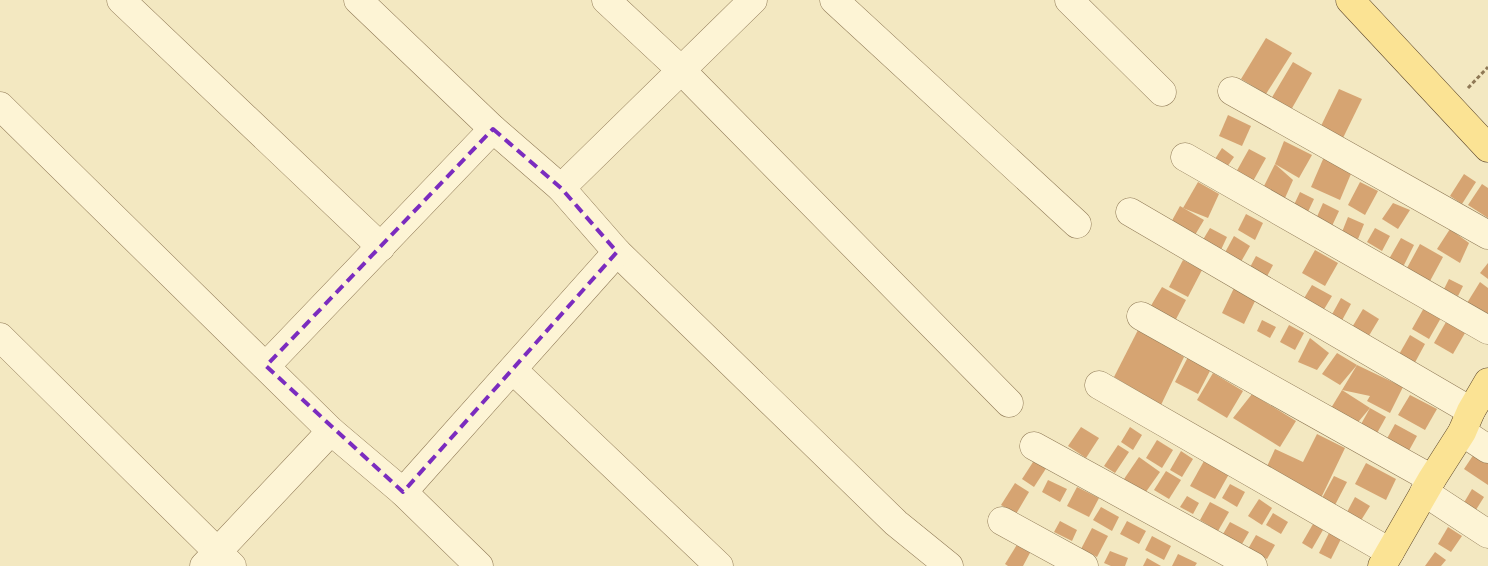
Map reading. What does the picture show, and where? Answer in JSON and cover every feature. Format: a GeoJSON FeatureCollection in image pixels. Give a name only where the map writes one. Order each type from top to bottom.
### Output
{"type":"FeatureCollection","features":[{"type":"Feature","properties":{"kind":"main road"},"geometry":{"type":"LineString","coordinates":[[1350,0],[1488,148]]}},
{"type":"Feature","properties":{"kind":"main road"},"geometry":{"type":"LineString","coordinates":[[1386,559],[1467,422],[1488,382]]}},
{"type":"Feature","properties":{"kind":"street"},"geometry":{"type":"LineString","coordinates":[[121,0],[381,247]]}},
{"type":"Feature","properties":{"kind":"street"},"geometry":{"type":"LineString","coordinates":[[358,0],[493,129],[561,188],[617,252],[896,523],[949,566]]}},
{"type":"Feature","properties":{"kind":"street"},"geometry":{"type":"LineString","coordinates":[[606,0],[681,70],[1009,403]]}},
{"type":"Feature","properties":{"kind":"street"},"geometry":{"type":"LineString","coordinates":[[561,188],[753,0]]}},
{"type":"Feature","properties":{"kind":"street"},"geometry":{"type":"LineString","coordinates":[[834,0],[1077,224]]}},
{"type":"Feature","properties":{"kind":"street"},"geometry":{"type":"LineString","coordinates":[[1069,0],[1162,92]]}},
{"type":"Feature","properties":{"kind":"street"},"geometry":{"type":"LineString","coordinates":[[1232,91],[1488,235]]}},
{"type":"Feature","properties":{"kind":"street"},"geometry":{"type":"LineString","coordinates":[[0,106],[332,431],[403,492],[479,566]]}},
{"type":"Feature","properties":{"kind":"street"},"geometry":{"type":"LineString","coordinates":[[266,366],[493,129]]}},
{"type":"Feature","properties":{"kind":"street"},"geometry":{"type":"LineString","coordinates":[[1185,157],[1488,330]]}},
{"type":"Feature","properties":{"kind":"street"},"geometry":{"type":"LineString","coordinates":[[1130,212],[1467,422],[1488,449]]}},
{"type":"Feature","properties":{"kind":"street"},"geometry":{"type":"LineString","coordinates":[[403,492],[617,252]]}},
{"type":"Feature","properties":{"kind":"street"},"geometry":{"type":"LineString","coordinates":[[1141,316],[1428,486],[1488,534]]}},
{"type":"Feature","properties":{"kind":"street"},"geometry":{"type":"LineString","coordinates":[[0,337],[218,561],[332,431]]}},
{"type":"Feature","properties":{"kind":"street"},"geometry":{"type":"LineString","coordinates":[[513,370],[719,566]]}},
{"type":"Feature","properties":{"kind":"street"},"geometry":{"type":"LineString","coordinates":[[1099,385],[1386,559]]}},
{"type":"Feature","properties":{"kind":"street"},"geometry":{"type":"LineString","coordinates":[[1034,446],[1253,566]]}},
{"type":"Feature","properties":{"kind":"street"},"geometry":{"type":"LineString","coordinates":[[1002,521],[1084,566]]}},
{"type":"Feature","properties":{"kind":"highlighted area"},"geometry":{"type":"Polygon","coordinates":[[[493,129],[561,188],[617,252],[403,492],[266,366],[493,129]]]}},
{"type":"Feature","properties":{"kind":"building"},"geometry":{"type":"Polygon","coordinates":[[[1266,38],[1292,53],[1266,94],[1241,79],[1266,38]]]}},
{"type":"Feature","properties":{"kind":"building"},"geometry":{"type":"Polygon","coordinates":[[[1293,62],[1312,73],[1291,110],[1271,99],[1293,62]]]}},
{"type":"Feature","properties":{"kind":"building"},"geometry":{"type":"Polygon","coordinates":[[[1339,89],[1362,99],[1342,140],[1319,130],[1339,89]]]}},
{"type":"Feature","properties":{"kind":"building"},"geometry":{"type":"Polygon","coordinates":[[[1228,115],[1251,126],[1242,146],[1219,136],[1228,115]]]}},
{"type":"Feature","properties":{"kind":"building"},"geometry":{"type":"Polygon","coordinates":[[[1284,141],[1312,155],[1299,178],[1275,164],[1284,141]]]}},
{"type":"Feature","properties":{"kind":"building"},"geometry":{"type":"Polygon","coordinates":[[[1222,148],[1234,157],[1227,167],[1215,159],[1222,148]]]}},
{"type":"Feature","properties":{"kind":"building"},"geometry":{"type":"Polygon","coordinates":[[[1249,149],[1266,158],[1252,183],[1235,174],[1249,149]]]}},
{"type":"Feature","properties":{"kind":"building"},"geometry":{"type":"Polygon","coordinates":[[[1324,157],[1353,169],[1340,200],[1311,187],[1324,157]]]}},
{"type":"Feature","properties":{"kind":"building"},"geometry":{"type":"Polygon","coordinates":[[[1275,164],[1293,180],[1285,198],[1263,188],[1275,164]]]}},
{"type":"Feature","properties":{"kind":"building"},"geometry":{"type":"Polygon","coordinates":[[[1464,174],[1476,182],[1462,204],[1450,196],[1464,174]]]}},
{"type":"Feature","properties":{"kind":"building"},"geometry":{"type":"Polygon","coordinates":[[[1198,182],[1219,194],[1208,218],[1183,208],[1198,182]]]}},
{"type":"Feature","properties":{"kind":"building"},"geometry":{"type":"Polygon","coordinates":[[[1360,182],[1378,191],[1365,215],[1348,205],[1360,182]]]}},
{"type":"Feature","properties":{"kind":"building"},"geometry":{"type":"Polygon","coordinates":[[[1482,184],[1488,188],[1488,218],[1468,205],[1482,184]]]}},
{"type":"Feature","properties":{"kind":"building"},"geometry":{"type":"Polygon","coordinates":[[[1300,192],[1314,199],[1307,214],[1293,207],[1300,192]]]}},
{"type":"Feature","properties":{"kind":"building"},"geometry":{"type":"Polygon","coordinates":[[[1323,203],[1339,211],[1332,226],[1316,219],[1323,203]]]}},
{"type":"Feature","properties":{"kind":"building"},"geometry":{"type":"Polygon","coordinates":[[[1393,203],[1410,210],[1398,229],[1382,219],[1393,203]]]}},
{"type":"Feature","properties":{"kind":"building"},"geometry":{"type":"Polygon","coordinates":[[[1180,206],[1204,220],[1192,240],[1169,226],[1180,206]]]}},
{"type":"Feature","properties":{"kind":"building"},"geometry":{"type":"Polygon","coordinates":[[[1246,214],[1263,223],[1255,240],[1238,230],[1246,214]]]}},
{"type":"Feature","properties":{"kind":"building"},"geometry":{"type":"Polygon","coordinates":[[[1348,217],[1364,224],[1358,239],[1342,232],[1348,217]]]}},
{"type":"Feature","properties":{"kind":"building"},"geometry":{"type":"Polygon","coordinates":[[[1210,228],[1227,237],[1219,254],[1201,243],[1210,228]]]}},
{"type":"Feature","properties":{"kind":"building"},"geometry":{"type":"Polygon","coordinates":[[[1375,228],[1390,236],[1382,251],[1367,242],[1375,228]]]}},
{"type":"Feature","properties":{"kind":"building"},"geometry":{"type":"Polygon","coordinates":[[[1450,229],[1469,243],[1460,263],[1437,249],[1450,229]]]}},
{"type":"Feature","properties":{"kind":"building"},"geometry":{"type":"Polygon","coordinates":[[[1234,236],[1250,246],[1238,267],[1222,258],[1234,236]]]}},
{"type":"Feature","properties":{"kind":"building"},"geometry":{"type":"Polygon","coordinates":[[[1401,238],[1414,245],[1403,267],[1389,259],[1401,238]]]}},
{"type":"Feature","properties":{"kind":"building"},"geometry":{"type":"Polygon","coordinates":[[[1420,244],[1443,257],[1430,281],[1407,268],[1420,244]]]}},
{"type":"Feature","properties":{"kind":"building"},"geometry":{"type":"Polygon","coordinates":[[[1315,250],[1338,263],[1325,286],[1302,273],[1315,250]]]}},
{"type":"Feature","properties":{"kind":"building"},"geometry":{"type":"Polygon","coordinates":[[[1256,256],[1273,265],[1265,280],[1248,271],[1256,256]]]}},
{"type":"Feature","properties":{"kind":"building"},"geometry":{"type":"Polygon","coordinates":[[[1183,260],[1202,270],[1188,297],[1169,287],[1183,260]]]}},
{"type":"Feature","properties":{"kind":"building"},"geometry":{"type":"Polygon","coordinates":[[[1488,263],[1488,279],[1480,273],[1488,263]]]}},
{"type":"Feature","properties":{"kind":"building"},"geometry":{"type":"Polygon","coordinates":[[[1449,279],[1463,286],[1458,296],[1444,289],[1449,279]]]}},
{"type":"Feature","properties":{"kind":"building"},"geometry":{"type":"Polygon","coordinates":[[[1480,282],[1488,288],[1488,316],[1467,303],[1480,282]]]}},
{"type":"Feature","properties":{"kind":"building"},"geometry":{"type":"Polygon","coordinates":[[[1312,285],[1332,296],[1320,316],[1300,305],[1312,285]]]}},
{"type":"Feature","properties":{"kind":"building"},"geometry":{"type":"Polygon","coordinates":[[[1162,287],[1186,300],[1174,323],[1149,309],[1162,287]]]}},
{"type":"Feature","properties":{"kind":"building"},"geometry":{"type":"Polygon","coordinates":[[[1234,288],[1256,299],[1244,324],[1222,313],[1234,288]]]}},
{"type":"Feature","properties":{"kind":"building"},"geometry":{"type":"Polygon","coordinates":[[[1341,298],[1351,304],[1340,324],[1330,318],[1341,298]]]}},
{"type":"Feature","properties":{"kind":"building"},"geometry":{"type":"Polygon","coordinates":[[[1425,306],[1442,316],[1429,339],[1412,329],[1425,306]]]}},
{"type":"Feature","properties":{"kind":"building"},"geometry":{"type":"Polygon","coordinates":[[[1363,309],[1379,319],[1367,339],[1351,329],[1363,309]]]}},
{"type":"Feature","properties":{"kind":"building"},"geometry":{"type":"Polygon","coordinates":[[[1262,320],[1276,327],[1270,338],[1257,331],[1262,320]]]}},
{"type":"Feature","properties":{"kind":"building"},"geometry":{"type":"Polygon","coordinates":[[[1446,322],[1465,333],[1453,354],[1434,343],[1446,322]]]}},
{"type":"Feature","properties":{"kind":"building"},"geometry":{"type":"Polygon","coordinates":[[[1289,325],[1304,333],[1295,350],[1280,342],[1289,325]]]}},
{"type":"Feature","properties":{"kind":"building"},"geometry":{"type":"Polygon","coordinates":[[[1139,328],[1184,357],[1161,405],[1114,377],[1139,328]]]}},
{"type":"Feature","properties":{"kind":"building"},"geometry":{"type":"Polygon","coordinates":[[[1410,335],[1425,344],[1412,368],[1397,358],[1410,335]]]}},
{"type":"Feature","properties":{"kind":"building"},"geometry":{"type":"Polygon","coordinates":[[[1310,338],[1329,353],[1317,370],[1298,362],[1310,338]]]}},
{"type":"Feature","properties":{"kind":"building"},"geometry":{"type":"Polygon","coordinates":[[[1337,353],[1357,365],[1340,385],[1322,374],[1337,353]]]}},
{"type":"Feature","properties":{"kind":"building"},"geometry":{"type":"Polygon","coordinates":[[[1188,357],[1211,369],[1198,394],[1175,382],[1188,357]]]}},
{"type":"Feature","properties":{"kind":"building"},"geometry":{"type":"Polygon","coordinates":[[[1357,365],[1403,387],[1390,413],[1367,401],[1370,396],[1342,390],[1357,365]]]}},
{"type":"Feature","properties":{"kind":"building"},"geometry":{"type":"Polygon","coordinates":[[[1213,373],[1243,391],[1227,418],[1197,400],[1213,373]]]}},
{"type":"Feature","properties":{"kind":"building"},"geometry":{"type":"Polygon","coordinates":[[[1342,390],[1370,408],[1354,427],[1328,413],[1342,390]]]}},
{"type":"Feature","properties":{"kind":"building"},"geometry":{"type":"Polygon","coordinates":[[[1252,394],[1296,421],[1280,447],[1233,418],[1252,394]]]}},
{"type":"Feature","properties":{"kind":"building"},"geometry":{"type":"Polygon","coordinates":[[[1410,395],[1437,409],[1425,430],[1398,415],[1410,395]]]}},
{"type":"Feature","properties":{"kind":"building"},"geometry":{"type":"Polygon","coordinates":[[[1370,408],[1386,417],[1376,435],[1360,426],[1370,408]]]}},
{"type":"Feature","properties":{"kind":"building"},"geometry":{"type":"Polygon","coordinates":[[[1395,424],[1417,436],[1406,456],[1384,444],[1395,424]]]}},
{"type":"Feature","properties":{"kind":"building"},"geometry":{"type":"Polygon","coordinates":[[[1081,427],[1099,438],[1086,458],[1068,446],[1081,427]]]}},
{"type":"Feature","properties":{"kind":"building"},"geometry":{"type":"Polygon","coordinates":[[[1130,427],[1142,435],[1133,450],[1121,442],[1130,427]]]}},
{"type":"Feature","properties":{"kind":"building"},"geometry":{"type":"Polygon","coordinates":[[[1317,434],[1345,448],[1320,500],[1264,473],[1275,449],[1303,462],[1317,434]]]}},
{"type":"Feature","properties":{"kind":"building"},"geometry":{"type":"Polygon","coordinates":[[[1157,440],[1173,450],[1162,468],[1146,458],[1157,440]]]}},
{"type":"Feature","properties":{"kind":"building"},"geometry":{"type":"Polygon","coordinates":[[[1118,445],[1129,452],[1115,473],[1104,466],[1118,445]]]}},
{"type":"Feature","properties":{"kind":"building"},"geometry":{"type":"Polygon","coordinates":[[[1181,451],[1193,459],[1182,477],[1170,470],[1181,451]]]}},
{"type":"Feature","properties":{"kind":"building"},"geometry":{"type":"Polygon","coordinates":[[[1476,451],[1488,460],[1488,485],[1464,469],[1476,451]]]}},
{"type":"Feature","properties":{"kind":"building"},"geometry":{"type":"Polygon","coordinates":[[[1139,457],[1160,472],[1143,496],[1122,482],[1139,457]]]}},
{"type":"Feature","properties":{"kind":"building"},"geometry":{"type":"Polygon","coordinates":[[[1035,459],[1047,467],[1034,487],[1022,479],[1035,459]]]}},
{"type":"Feature","properties":{"kind":"building"},"geometry":{"type":"Polygon","coordinates":[[[1204,461],[1229,474],[1215,499],[1190,486],[1204,461]]]}},
{"type":"Feature","properties":{"kind":"building"},"geometry":{"type":"Polygon","coordinates":[[[1366,463],[1396,479],[1386,500],[1355,484],[1366,463]]]}},
{"type":"Feature","properties":{"kind":"building"},"geometry":{"type":"Polygon","coordinates":[[[1166,471],[1181,480],[1169,499],[1154,490],[1166,471]]]}},
{"type":"Feature","properties":{"kind":"building"},"geometry":{"type":"Polygon","coordinates":[[[1334,476],[1347,482],[1335,505],[1322,498],[1334,476]]]}},
{"type":"Feature","properties":{"kind":"building"},"geometry":{"type":"Polygon","coordinates":[[[1048,480],[1067,489],[1060,502],[1042,492],[1048,480]]]}},
{"type":"Feature","properties":{"kind":"building"},"geometry":{"type":"Polygon","coordinates":[[[1015,483],[1029,492],[1016,514],[1001,505],[1015,483]]]}},
{"type":"Feature","properties":{"kind":"building"},"geometry":{"type":"Polygon","coordinates":[[[1230,484],[1245,492],[1237,507],[1222,498],[1230,484]]]}},
{"type":"Feature","properties":{"kind":"building"},"geometry":{"type":"Polygon","coordinates":[[[1077,487],[1099,498],[1089,517],[1067,506],[1077,487]]]}},
{"type":"Feature","properties":{"kind":"building"},"geometry":{"type":"Polygon","coordinates":[[[1472,489],[1484,497],[1474,513],[1462,506],[1472,489]]]}},
{"type":"Feature","properties":{"kind":"building"},"geometry":{"type":"Polygon","coordinates":[[[1187,496],[1199,503],[1193,514],[1180,507],[1187,496]]]}},
{"type":"Feature","properties":{"kind":"building"},"geometry":{"type":"Polygon","coordinates":[[[1355,497],[1370,506],[1360,522],[1346,514],[1355,497]]]}},
{"type":"Feature","properties":{"kind":"building"},"geometry":{"type":"Polygon","coordinates":[[[1259,499],[1272,508],[1262,525],[1248,516],[1259,499]]]}},
{"type":"Feature","properties":{"kind":"building"},"geometry":{"type":"Polygon","coordinates":[[[1210,502],[1229,512],[1218,531],[1200,520],[1210,502]]]}},
{"type":"Feature","properties":{"kind":"building"},"geometry":{"type":"Polygon","coordinates":[[[1101,507],[1119,517],[1112,531],[1093,520],[1101,507]]]}},
{"type":"Feature","properties":{"kind":"building"},"geometry":{"type":"Polygon","coordinates":[[[1273,513],[1288,522],[1281,534],[1266,525],[1273,513]]]}},
{"type":"Feature","properties":{"kind":"building"},"geometry":{"type":"Polygon","coordinates":[[[1060,521],[1077,530],[1072,541],[1054,532],[1060,521]]]}},
{"type":"Feature","properties":{"kind":"building"},"geometry":{"type":"Polygon","coordinates":[[[1127,521],[1146,531],[1139,544],[1120,534],[1127,521]]]}},
{"type":"Feature","properties":{"kind":"building"},"geometry":{"type":"Polygon","coordinates":[[[1230,522],[1249,532],[1242,544],[1223,534],[1230,522]]]}},
{"type":"Feature","properties":{"kind":"building"},"geometry":{"type":"Polygon","coordinates":[[[1313,524],[1323,530],[1312,549],[1302,543],[1313,524]]]}},
{"type":"Feature","properties":{"kind":"building"},"geometry":{"type":"Polygon","coordinates":[[[1448,527],[1462,536],[1451,552],[1438,544],[1448,527]]]}},
{"type":"Feature","properties":{"kind":"building"},"geometry":{"type":"Polygon","coordinates":[[[1092,528],[1108,536],[1097,557],[1081,549],[1092,528]]]}},
{"type":"Feature","properties":{"kind":"building"},"geometry":{"type":"Polygon","coordinates":[[[1330,531],[1342,537],[1331,559],[1319,553],[1330,531]]]}},
{"type":"Feature","properties":{"kind":"building"},"geometry":{"type":"Polygon","coordinates":[[[1256,535],[1275,545],[1267,559],[1248,549],[1256,535]]]}},
{"type":"Feature","properties":{"kind":"building"},"geometry":{"type":"Polygon","coordinates":[[[1152,536],[1171,546],[1164,560],[1145,550],[1152,536]]]}},
{"type":"Feature","properties":{"kind":"building"},"geometry":{"type":"Polygon","coordinates":[[[1018,543],[1031,551],[1023,566],[1008,566],[1005,564],[1018,543]]]}},
{"type":"Feature","properties":{"kind":"building"},"geometry":{"type":"Polygon","coordinates":[[[1110,551],[1128,558],[1125,566],[1111,566],[1104,563],[1110,551]]]}},
{"type":"Feature","properties":{"kind":"building"},"geometry":{"type":"Polygon","coordinates":[[[1435,552],[1446,560],[1441,566],[1425,566],[1435,552]]]}},
{"type":"Feature","properties":{"kind":"building"},"geometry":{"type":"Polygon","coordinates":[[[1178,554],[1197,563],[1195,566],[1172,566],[1178,554]]]}},
{"type":"Feature","properties":{"kind":"building"},"geometry":{"type":"Polygon","coordinates":[[[1147,558],[1161,566],[1143,566],[1147,558]]]}}]}
